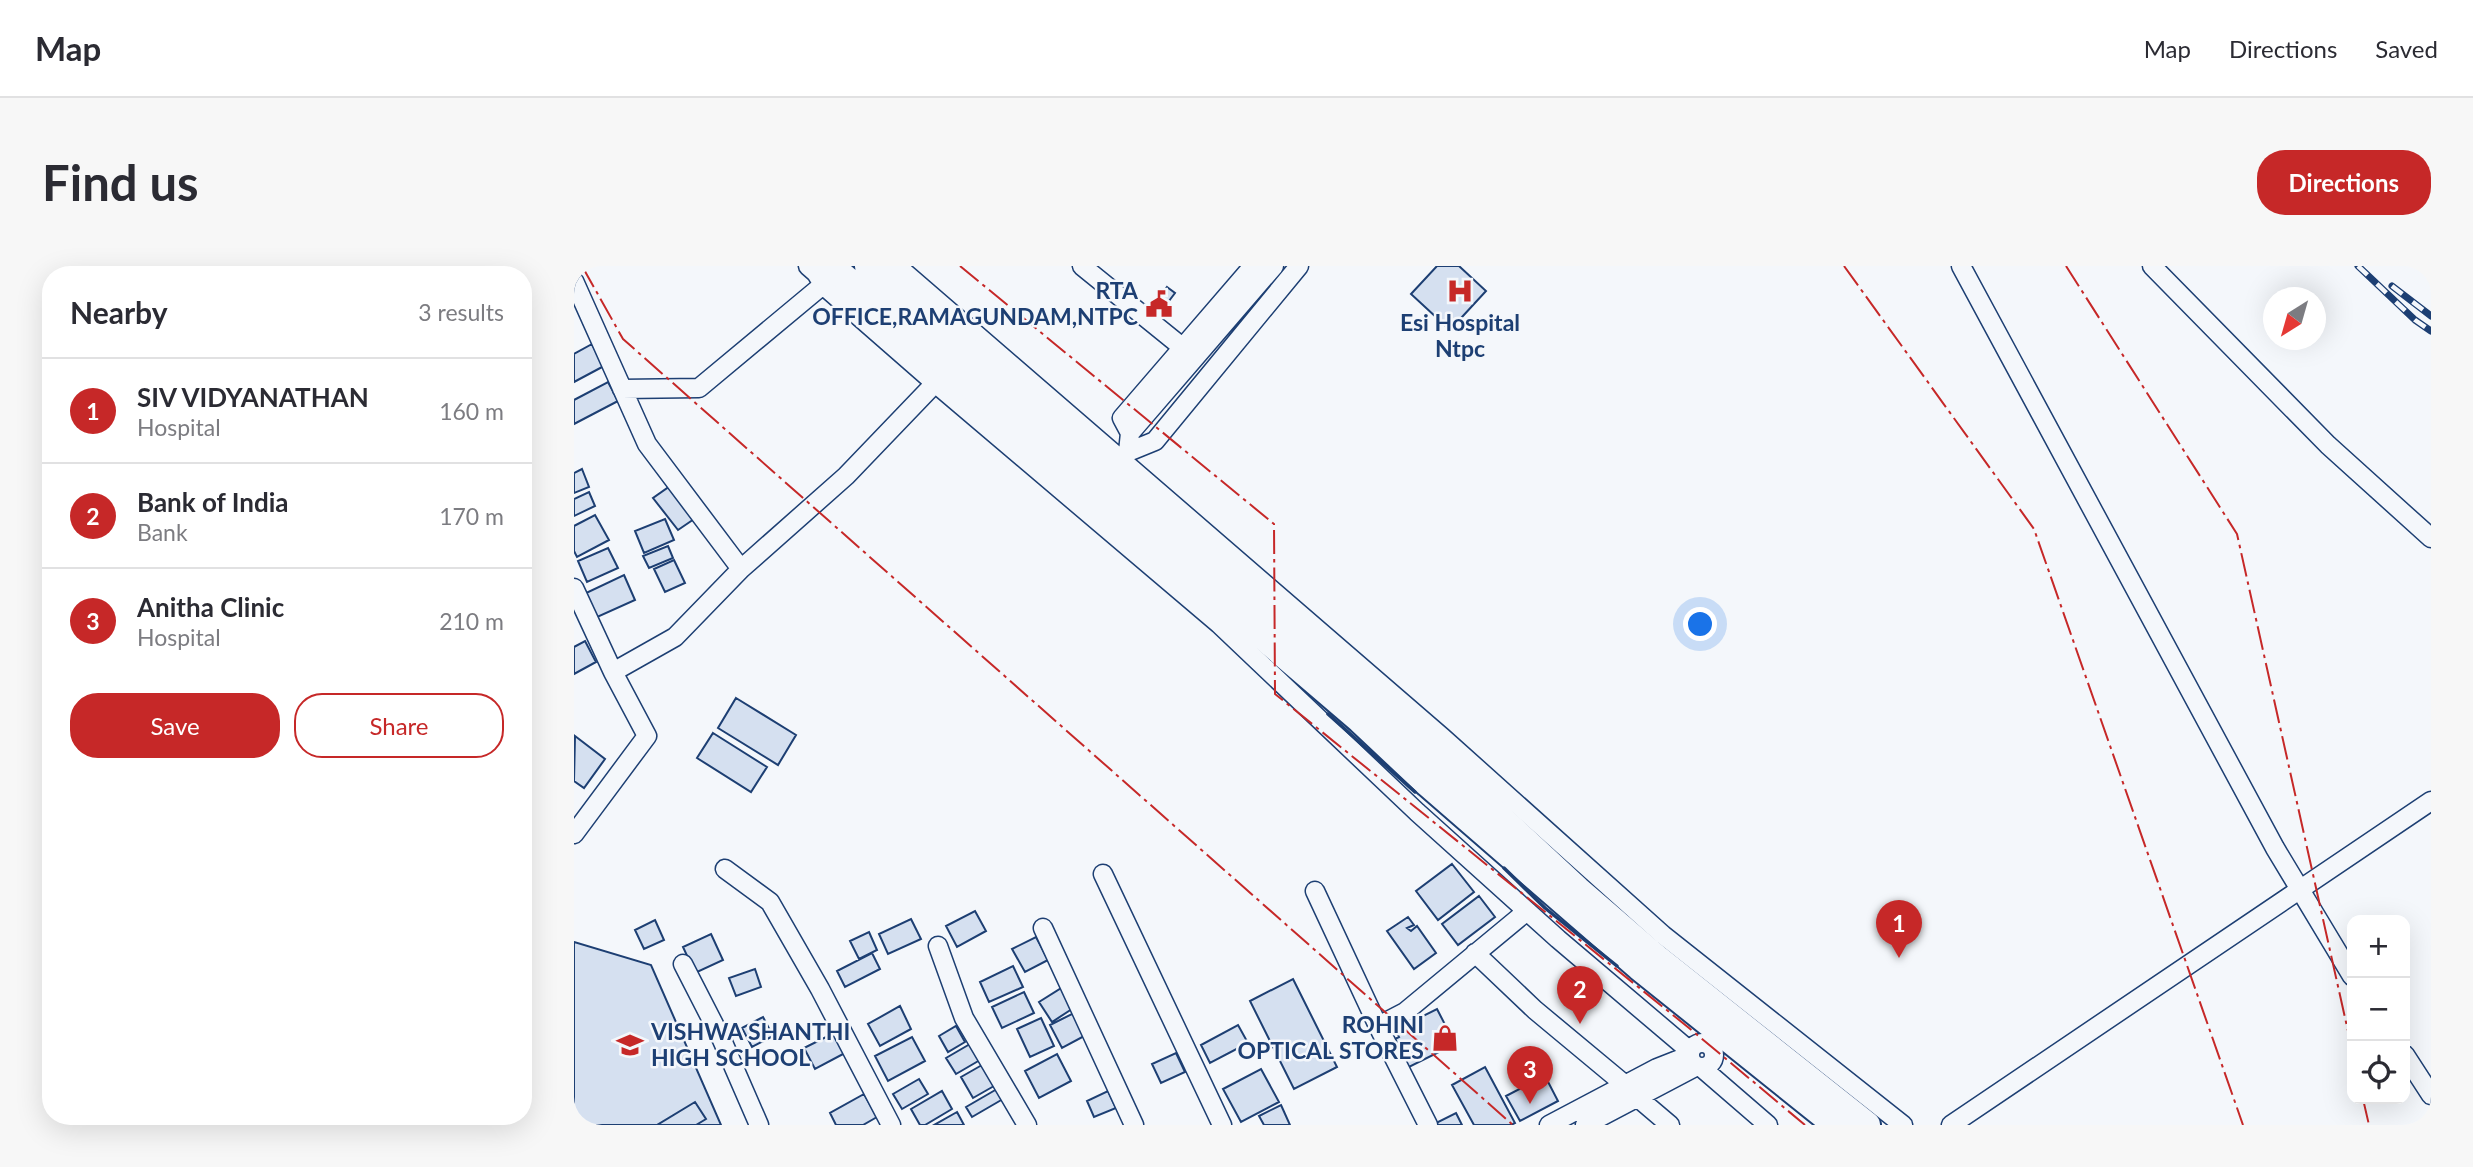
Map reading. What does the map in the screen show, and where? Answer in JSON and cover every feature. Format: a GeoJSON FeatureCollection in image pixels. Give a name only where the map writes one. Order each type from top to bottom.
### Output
{"type":"FeatureCollection","features":[{"type":"Feature","properties":{"kind":"highway"},"geometry":{"type":"LineString","coordinates":[[868,266],[1108,478],[1438,747],[1527,842],[1658,959],[1836,1125]]}},
{"type":"Feature","properties":{"kind":"highway"},"geometry":{"type":"LineString","coordinates":[[830,274],[942,376],[1108,478],[1140,544],[1360,720],[1429,784],[1527,842]]}},
{"type":"Feature","properties":{"kind":"highway"},"geometry":{"type":"LineString","coordinates":[[1733,1029],[1867,1125]]}},
{"type":"Feature","properties":{"kind":"street"},"geometry":{"type":"LineString","coordinates":[[808,266],[816,273],[830,274]]}},
{"type":"Feature","properties":{"kind":"street"},"geometry":{"type":"LineString","coordinates":[[897,266],[1108,478]]}},
{"type":"Feature","properties":{"kind":"street"},"geometry":{"type":"LineString","coordinates":[[1082,266],[1182,347]]}},
{"type":"Feature","properties":{"kind":"street"},"geometry":{"type":"LineString","coordinates":[[1130,433],[1122,418],[1253,266]]}},
{"type":"Feature","properties":{"kind":"street"},"geometry":{"type":"LineString","coordinates":[[1108,478],[1130,433],[1274,266]]}},
{"type":"Feature","properties":{"kind":"street"},"geometry":{"type":"LineString","coordinates":[[1108,478],[1155,441],[1299,266]]}},
{"type":"Feature","properties":{"kind":"street"},"geometry":{"type":"LineString","coordinates":[[1961,266],[2275,848],[2347,968]]}},
{"type":"Feature","properties":{"kind":"street"},"geometry":{"type":"LineString","coordinates":[[2152,266],[2328,445],[2431,538]]}},
{"type":"Feature","properties":{"kind":"street"},"geometry":{"type":"LineString","coordinates":[[622,389],[699,388],[830,274]]}},
{"type":"Feature","properties":{"kind":"street"},"geometry":{"type":"LineString","coordinates":[[574,281],[647,444],[741,569]]}},
{"type":"Feature","properties":{"kind":"street"},"geometry":{"type":"LineString","coordinates":[[613,671],[675,637],[741,569],[846,476],[942,376]]}},
{"type":"Feature","properties":{"kind":"street"},"geometry":{"type":"LineString","coordinates":[[1140,544],[1219,624],[1417,812],[1768,1125]]}},
{"type":"Feature","properties":{"kind":"street"},"geometry":{"type":"LineString","coordinates":[[574,588],[647,736],[574,834]]}},
{"type":"Feature","properties":{"kind":"street"},"geometry":{"type":"LineString","coordinates":[[1951,1125],[2431,801]]}},
{"type":"Feature","properties":{"kind":"street"},"geometry":{"type":"LineString","coordinates":[[725,869],[770,902],[820,989],[891,1125]]}},
{"type":"Feature","properties":{"kind":"street"},"geometry":{"type":"LineString","coordinates":[[1103,874],[1222,1125]]}},
{"type":"Feature","properties":{"kind":"street"},"geometry":{"type":"LineString","coordinates":[[1315,891],[1428,1125]]}},
{"type":"Feature","properties":{"kind":"street"},"geometry":{"type":"LineString","coordinates":[[1378,1026],[1405,1012],[1527,911]]}},
{"type":"Feature","properties":{"kind":"street"},"geometry":{"type":"LineString","coordinates":[[1043,928],[1134,1125]]}},
{"type":"Feature","properties":{"kind":"street"},"geometry":{"type":"LineString","coordinates":[[938,946],[964,1018],[1027,1125]]}},
{"type":"Feature","properties":{"kind":"street"},"geometry":{"type":"LineString","coordinates":[[1475,953],[1535,1010],[1670,1125]]}},
{"type":"Feature","properties":{"kind":"street"},"geometry":{"type":"LineString","coordinates":[[683,964],[722,1040],[759,1125]]}},
{"type":"Feature","properties":{"kind":"street"},"geometry":{"type":"LineString","coordinates":[[1549,1125],[1695,1060],[1713,1062],[1733,1029],[1903,1125]]}},
{"type":"Feature","properties":{"kind":"street"},"geometry":{"type":"LineString","coordinates":[[2410,1062],[2431,1094]]}},
{"type":"Feature","properties":{"kind":"street"},"geometry":{"type":"LineString","coordinates":[[1586,1125],[1630,1091]]}},
{"type":"Feature","properties":{"kind":"building"},"geometry":{"type":"Polygon","coordinates":[[[1437,266],[1459,266],[1486,291],[1450,330],[1411,294],[1437,266]]]}},
{"type":"Feature","properties":{"kind":"building"},"geometry":{"type":"Polygon","coordinates":[[[1167,287],[1175,293],[1159,314],[1151,308],[1167,287]]]}},
{"type":"Feature","properties":{"kind":"building"},"geometry":{"type":"Polygon","coordinates":[[[592,344],[604,366],[574,382],[574,354],[592,344]]]}},
{"type":"Feature","properties":{"kind":"building"},"geometry":{"type":"Polygon","coordinates":[[[608,382],[618,401],[574,424],[574,400],[608,382]]]}},
{"type":"Feature","properties":{"kind":"building"},"geometry":{"type":"Polygon","coordinates":[[[582,469],[589,487],[574,493],[574,473],[582,469]]]}},
{"type":"Feature","properties":{"kind":"building"},"geometry":{"type":"Polygon","coordinates":[[[673,484],[697,517],[678,530],[653,498],[673,484]]]}},
{"type":"Feature","properties":{"kind":"building"},"geometry":{"type":"Polygon","coordinates":[[[589,492],[595,506],[574,516],[574,499],[589,492]]]}},
{"type":"Feature","properties":{"kind":"building"},"geometry":{"type":"Polygon","coordinates":[[[595,515],[609,540],[577,557],[574,551],[574,526],[595,515]]]}},
{"type":"Feature","properties":{"kind":"building"},"geometry":{"type":"Polygon","coordinates":[[[665,519],[674,540],[644,553],[635,531],[665,519]]]}},
{"type":"Feature","properties":{"kind":"building"},"geometry":{"type":"Polygon","coordinates":[[[668,546],[673,558],[649,568],[643,556],[668,546]]]}},
{"type":"Feature","properties":{"kind":"building"},"geometry":{"type":"Polygon","coordinates":[[[608,548],[618,568],[587,582],[578,561],[608,548]]]}},
{"type":"Feature","properties":{"kind":"building"},"geometry":{"type":"Polygon","coordinates":[[[674,560],[685,583],[665,592],[654,569],[674,560]]]}},
{"type":"Feature","properties":{"kind":"building"},"geometry":{"type":"Polygon","coordinates":[[[624,575],[635,600],[595,618],[584,594],[624,575]]]}},
{"type":"Feature","properties":{"kind":"building"},"geometry":{"type":"Polygon","coordinates":[[[585,641],[596,662],[574,674],[574,647],[585,641]]]}},
{"type":"Feature","properties":{"kind":"building"},"geometry":{"type":"Polygon","coordinates":[[[736,698],[796,735],[778,765],[718,728],[736,698]]]}},
{"type":"Feature","properties":{"kind":"building"},"geometry":{"type":"Polygon","coordinates":[[[713,733],[767,767],[751,792],[697,758],[713,733]]]}},
{"type":"Feature","properties":{"kind":"building"},"geometry":{"type":"Polygon","coordinates":[[[575,736],[605,759],[584,788],[574,781],[575,736]]]}},
{"type":"Feature","properties":{"kind":"building"},"geometry":{"type":"Polygon","coordinates":[[[1452,864],[1474,892],[1438,920],[1416,891],[1452,864]]]}},
{"type":"Feature","properties":{"kind":"building"},"geometry":{"type":"Polygon","coordinates":[[[1479,896],[1495,917],[1458,945],[1442,924],[1479,896]]]}},
{"type":"Feature","properties":{"kind":"building"},"geometry":{"type":"Polygon","coordinates":[[[975,911],[986,931],[957,947],[946,926],[975,911]]]}},
{"type":"Feature","properties":{"kind":"building"},"geometry":{"type":"Polygon","coordinates":[[[1408,917],[1414,925],[1407,928],[1411,931],[1417,926],[1436,953],[1414,969],[1387,931],[1408,917]]]}},
{"type":"Feature","properties":{"kind":"building"},"geometry":{"type":"Polygon","coordinates":[[[911,919],[921,939],[888,954],[879,934],[911,919]]]}},
{"type":"Feature","properties":{"kind":"building"},"geometry":{"type":"Polygon","coordinates":[[[655,920],[664,940],[644,949],[635,930],[655,920]]]}},
{"type":"Feature","properties":{"kind":"building"},"geometry":{"type":"Polygon","coordinates":[[[869,932],[877,950],[859,959],[850,941],[869,932]]]}},
{"type":"Feature","properties":{"kind":"building"},"geometry":{"type":"Polygon","coordinates":[[[711,934],[723,960],[695,973],[683,947],[711,934]]]}},
{"type":"Feature","properties":{"kind":"building"},"geometry":{"type":"Polygon","coordinates":[[[1036,937],[1048,960],[1025,972],[1012,949],[1036,937]]]}},
{"type":"Feature","properties":{"kind":"building","name":"VISHWA SHANTHI HIGH SCHOOL"},"geometry":{"type":"Polygon","coordinates":[[[574,942],[651,965],[721,1125],[574,1125],[574,942]]]}},
{"type":"Feature","properties":{"kind":"building"},"geometry":{"type":"Polygon","coordinates":[[[872,953],[880,969],[845,987],[837,971],[872,953]]]}},
{"type":"Feature","properties":{"kind":"building"},"geometry":{"type":"Polygon","coordinates":[[[1013,966],[1023,987],[989,1002],[980,982],[1013,966]]]}},
{"type":"Feature","properties":{"kind":"building"},"geometry":{"type":"Polygon","coordinates":[[[755,969],[761,987],[736,996],[729,978],[755,969]]]}},
{"type":"Feature","properties":{"kind":"building"},"geometry":{"type":"Polygon","coordinates":[[[1293,979],[1337,1067],[1294,1089],[1250,1001],[1293,979]]]}},
{"type":"Feature","properties":{"kind":"building"},"geometry":{"type":"Polygon","coordinates":[[[1063,987],[1075,1007],[1052,1022],[1039,1002],[1063,987]]]}},
{"type":"Feature","properties":{"kind":"building"},"geometry":{"type":"Polygon","coordinates":[[[1024,992],[1034,1013],[1002,1028],[992,1007],[1024,992]]]}},
{"type":"Feature","properties":{"kind":"building"},"geometry":{"type":"Polygon","coordinates":[[[900,1006],[911,1029],[880,1046],[868,1024],[900,1006]]]}},
{"type":"Feature","properties":{"kind":"building"},"geometry":{"type":"Polygon","coordinates":[[[1437,1009],[1455,1044],[1407,1068],[1393,1040],[1399,1037],[1395,1030],[1437,1009]]]}},
{"type":"Feature","properties":{"kind":"building"},"geometry":{"type":"Polygon","coordinates":[[[1076,1012],[1088,1034],[1062,1048],[1050,1025],[1076,1012]]]}},
{"type":"Feature","properties":{"kind":"building"},"geometry":{"type":"Polygon","coordinates":[[[763,1017],[773,1036],[752,1047],[742,1028],[763,1017]]]}},
{"type":"Feature","properties":{"kind":"building"},"geometry":{"type":"Polygon","coordinates":[[[1041,1018],[1054,1046],[1030,1057],[1017,1029],[1041,1018]]]}},
{"type":"Feature","properties":{"kind":"building"},"geometry":{"type":"Polygon","coordinates":[[[1238,1025],[1248,1043],[1210,1063],[1201,1045],[1238,1025]]]}},
{"type":"Feature","properties":{"kind":"building"},"geometry":{"type":"Polygon","coordinates":[[[956,1026],[965,1042],[948,1052],[939,1036],[956,1026]]]}},
{"type":"Feature","properties":{"kind":"building"},"geometry":{"type":"Polygon","coordinates":[[[834,1033],[845,1053],[815,1069],[804,1048],[834,1033]]]}},
{"type":"Feature","properties":{"kind":"building"},"geometry":{"type":"Polygon","coordinates":[[[912,1037],[925,1061],[888,1081],[875,1056],[912,1037]]]}},
{"type":"Feature","properties":{"kind":"building"},"geometry":{"type":"Polygon","coordinates":[[[970,1044],[980,1060],[956,1074],[946,1058],[970,1044]]]}},
{"type":"Feature","properties":{"kind":"building"},"geometry":{"type":"Polygon","coordinates":[[[1176,1053],[1185,1072],[1161,1083],[1152,1064],[1176,1053]]]}},
{"type":"Feature","properties":{"kind":"building"},"geometry":{"type":"Polygon","coordinates":[[[1057,1054],[1071,1081],[1039,1098],[1025,1071],[1057,1054]]]}},
{"type":"Feature","properties":{"kind":"building"},"geometry":{"type":"Polygon","coordinates":[[[982,1065],[994,1086],[973,1098],[961,1077],[982,1065]]]}},
{"type":"Feature","properties":{"kind":"building"},"geometry":{"type":"Polygon","coordinates":[[[1485,1067],[1515,1123],[1511,1125],[1474,1125],[1452,1085],[1485,1067]]]}},
{"type":"Feature","properties":{"kind":"building"},"geometry":{"type":"Polygon","coordinates":[[[1261,1069],[1279,1102],[1241,1122],[1223,1089],[1261,1069]]]}},
{"type":"Feature","properties":{"kind":"building"},"geometry":{"type":"Polygon","coordinates":[[[1545,1076],[1558,1101],[1520,1121],[1506,1096],[1545,1076]]]}},
{"type":"Feature","properties":{"kind":"building"},"geometry":{"type":"Polygon","coordinates":[[[919,1079],[928,1094],[902,1109],[893,1094],[919,1079]]]}},
{"type":"Feature","properties":{"kind":"building"},"geometry":{"type":"Polygon","coordinates":[[[997,1089],[1003,1099],[972,1117],[966,1107],[997,1089]]]}},
{"type":"Feature","properties":{"kind":"building"},"geometry":{"type":"Polygon","coordinates":[[[942,1091],[952,1109],[925,1125],[920,1125],[911,1109],[942,1091]]]}},
{"type":"Feature","properties":{"kind":"building"},"geometry":{"type":"Polygon","coordinates":[[[1108,1091],[1116,1108],[1094,1117],[1087,1101],[1108,1091]]]}},
{"type":"Feature","properties":{"kind":"building"},"geometry":{"type":"Polygon","coordinates":[[[864,1094],[877,1117],[863,1125],[836,1125],[830,1113],[864,1094]]]}},
{"type":"Feature","properties":{"kind":"building"},"geometry":{"type":"Polygon","coordinates":[[[695,1102],[706,1119],[696,1125],[657,1125],[695,1102]]]}},
{"type":"Feature","properties":{"kind":"building"},"geometry":{"type":"Polygon","coordinates":[[[1281,1105],[1290,1125],[1264,1125],[1259,1116],[1281,1105]]]}},
{"type":"Feature","properties":{"kind":"building"},"geometry":{"type":"Polygon","coordinates":[[[957,1112],[964,1125],[934,1125],[957,1112]]]}},
{"type":"Feature","properties":{"kind":"building"},"geometry":{"type":"Polygon","coordinates":[[[1456,1113],[1462,1125],[1434,1124],[1456,1113]]]}},
{"type":"Feature","properties":{"kind":"railway"},"geometry":{"type":"LineString","coordinates":[[2358,266],[2415,320],[2431,331]]}},
{"type":"Feature","properties":{"kind":"railway"},"geometry":{"type":"LineString","coordinates":[[2392,286],[2431,316]]}},
{"type":"Feature","properties":{"kind":"wall"},"geometry":{"type":"LineString","coordinates":[[1328,714],[1415,792]]}},
{"type":"Feature","properties":{"kind":"wall"},"geometry":{"type":"LineString","coordinates":[[1504,868],[1545,908],[1617,966]]}},
{"type":"Feature","properties":{"kind":"power"},"geometry":{"type":"LineString","coordinates":[[582,266],[623,339],[1513,1125]]}},
{"type":"Feature","properties":{"kind":"power"},"geometry":{"type":"LineString","coordinates":[[960,266],[1274,524],[1275,694],[1805,1125]]}},
{"type":"Feature","properties":{"kind":"power"},"geometry":{"type":"LineString","coordinates":[[1844,266],[2034,529],[2243,1125]]}},
{"type":"Feature","properties":{"kind":"power"},"geometry":{"type":"LineString","coordinates":[[2066,266],[2237,534],[2350,1041]]}},
{"type":"Feature","properties":{"kind":"power"},"geometry":{"type":"LineString","coordinates":[[2364,1104],[2369,1125]]}},
{"type":"Feature","properties":{"kind":"place","name":"Esi Hospital Ntpc"},"geometry":{"type":"Point","coordinates":[1460,291]}},
{"type":"Feature","properties":{"kind":"place","name":"RTA OFFICE,RAMAGUNDAM,NTPC"},"geometry":{"type":"Point","coordinates":[1159,304]}},
{"type":"Feature","properties":{"kind":"place","name":"SIV VIDYANATHAN"},"geometry":{"type":"Point","coordinates":[1899,958]}},
{"type":"Feature","properties":{"kind":"place","name":"Bank of India"},"geometry":{"type":"Point","coordinates":[1580,1024]}},
{"type":"Feature","properties":{"kind":"place","name":"ROHINI OPTICAL STORES"},"geometry":{"type":"Point","coordinates":[1445,1038]}},
{"type":"Feature","properties":{"kind":"place","name":"VISHWA SHANTHI HIGH SCHOOL"},"geometry":{"type":"Point","coordinates":[630,1045]}},
{"type":"Feature","properties":{"kind":"place","name":"Anitha Clinic"},"geometry":{"type":"Point","coordinates":[1530,1104]}}]}
